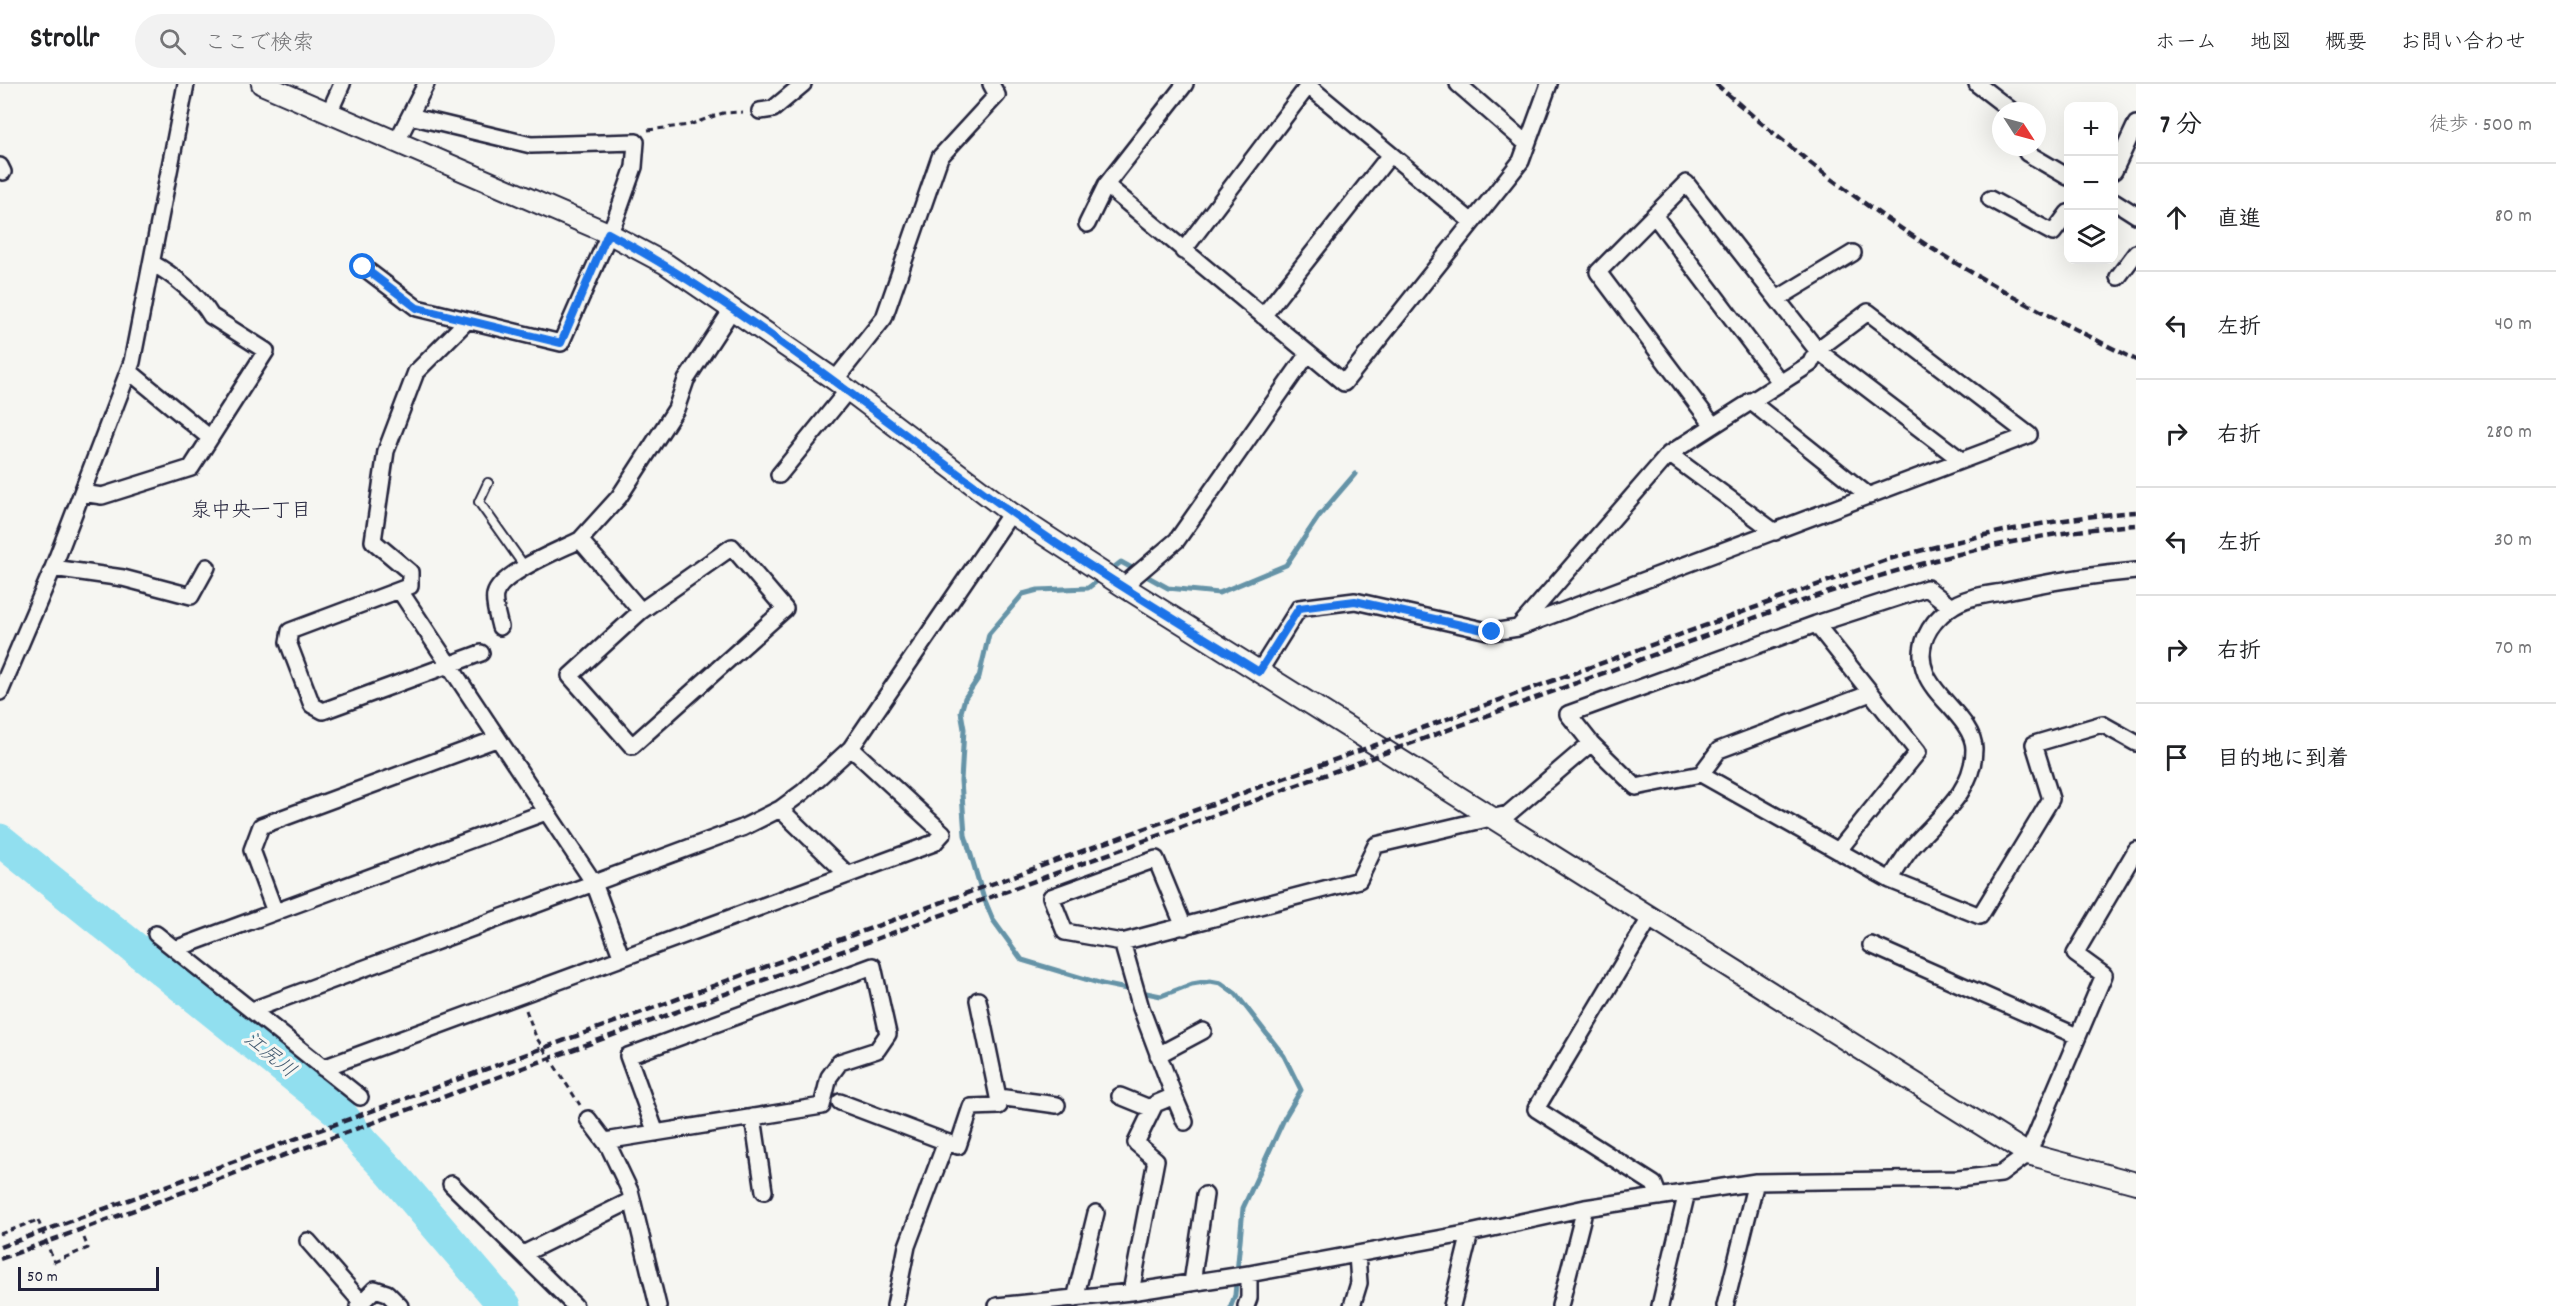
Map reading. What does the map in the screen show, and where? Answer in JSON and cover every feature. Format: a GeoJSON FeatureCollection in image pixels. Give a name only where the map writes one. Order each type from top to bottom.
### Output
{"type":"FeatureCollection","features":[{"type":"Feature","properties":{"kind":"street"},"geometry":{"type":"LineString","coordinates":[[0,692],[52,568],[129,371],[186,84]]}},
{"type":"Feature","properties":{"kind":"street"},"geometry":{"type":"LineString","coordinates":[[262,84],[608,233],[666,264],[733,308],[841,385],[1011,513],[1650,918],[2028,1154],[2136,1183]]}},
{"type":"Feature","properties":{"kind":"street"},"geometry":{"type":"LineString","coordinates":[[329,113],[342,84]]}},
{"type":"Feature","properties":{"kind":"street"},"geometry":{"type":"LineString","coordinates":[[396,143],[426,84]]}},
{"type":"Feature","properties":{"kind":"street"},"geometry":{"type":"LineString","coordinates":[[760,111],[773,109],[802,84]]}},
{"type":"Feature","properties":{"kind":"street"},"geometry":{"type":"LineString","coordinates":[[779,475],[884,318],[940,157],[997,95],[991,84]]}},
{"type":"Feature","properties":{"kind":"street"},"geometry":{"type":"LineString","coordinates":[[1087,224],[1106,185],[1185,84]]}},
{"type":"Feature","properties":{"kind":"street"},"geometry":{"type":"LineString","coordinates":[[1458,84],[1527,144]]}},
{"type":"Feature","properties":{"kind":"street"},"geometry":{"type":"LineString","coordinates":[[1106,185],[1307,355],[1344,383],[1521,161],[1549,84]]}},
{"type":"Feature","properties":{"kind":"street"},"geometry":{"type":"LineString","coordinates":[[1183,251],[1307,85],[1472,222]]}},
{"type":"Feature","properties":{"kind":"street"},"geometry":{"type":"LineString","coordinates":[[1987,87],[2003,102]]}},
{"type":"Feature","properties":{"kind":"street"},"geometry":{"type":"LineString","coordinates":[[363,267],[417,308],[561,343],[634,167],[636,142],[531,145],[410,116]]}},
{"type":"Feature","properties":{"kind":"street"},"geometry":{"type":"LineString","coordinates":[[2118,162],[2136,124]]}},
{"type":"Feature","properties":{"kind":"street"},"geometry":{"type":"LineString","coordinates":[[1263,316],[1390,155]]}},
{"type":"Feature","properties":{"kind":"street"},"geometry":{"type":"LineString","coordinates":[[2031,156],[2064,175]]}},
{"type":"Feature","properties":{"kind":"street"},"geometry":{"type":"LineString","coordinates":[[1712,424],[1598,272],[1686,183],[1816,350],[1961,460]]}},
{"type":"Feature","properties":{"kind":"street"},"geometry":{"type":"LineString","coordinates":[[1990,199],[2053,233],[2064,218]]}},
{"type":"Feature","properties":{"kind":"street"},"geometry":{"type":"LineString","coordinates":[[2118,204],[2136,215]]}},
{"type":"Feature","properties":{"kind":"street"},"geometry":{"type":"LineString","coordinates":[[1653,215],[1780,382]]}},
{"type":"Feature","properties":{"kind":"street"},"geometry":{"type":"LineString","coordinates":[[1777,299],[1853,253]]}},
{"type":"Feature","properties":{"kind":"street"},"geometry":{"type":"LineString","coordinates":[[2118,278],[2136,253]]}},
{"type":"Feature","properties":{"kind":"street"},"geometry":{"type":"LineString","coordinates":[[82,493],[102,496],[191,468],[266,351],[210,316],[206,307],[164,270],[152,263]]}},
{"type":"Feature","properties":{"kind":"street"},"geometry":{"type":"LineString","coordinates":[[500,627],[494,596],[501,583],[511,575],[580,540],[618,497],[676,410],[686,380],[733,308]]}},
{"type":"Feature","properties":{"kind":"street"},"geometry":{"type":"LineString","coordinates":[[1259,672],[1299,608],[1355,601],[1492,632],[1518,628],[2029,435],[1868,312],[1816,350],[1810,364],[1669,453],[1518,628]]}},
{"type":"Feature","properties":{"kind":"street"},"geometry":{"type":"LineString","coordinates":[[467,321],[416,372],[386,451],[373,541],[410,572],[410,586],[290,631],[288,642],[312,705],[323,711],[481,653]]}},
{"type":"Feature","properties":{"kind":"street"},"geometry":{"type":"LineString","coordinates":[[1123,586],[1177,540],[1307,355]]}},
{"type":"Feature","properties":{"kind":"street"},"geometry":{"type":"LineString","coordinates":[[129,371],[210,438]]}},
{"type":"Feature","properties":{"kind":"street"},"geometry":{"type":"LineString","coordinates":[[1750,401],[1869,496]]}},
{"type":"Feature","properties":{"kind":"street"},"geometry":{"type":"LineString","coordinates":[[1669,453],[1775,531]]}},
{"type":"Feature","properties":{"kind":"street"},"geometry":{"type":"LineString","coordinates":[[252,1011],[742,828],[780,809],[803,792],[851,748],[1011,513]]}},
{"type":"Feature","properties":{"kind":"street"},"geometry":{"type":"LineString","coordinates":[[580,540],[641,611]]}},
{"type":"Feature","properties":{"kind":"street"},"geometry":{"type":"LineString","coordinates":[[732,547],[785,609],[632,746],[570,676],[641,611],[732,547]]}},
{"type":"Feature","properties":{"kind":"street"},"geometry":{"type":"LineString","coordinates":[[52,568],[123,578],[191,596],[207,567]]}},
{"type":"Feature","properties":{"kind":"street"},"geometry":{"type":"LineString","coordinates":[[1890,880],[1911,848],[1959,796],[1971,766],[1974,749],[1972,735],[1926,675],[1921,656],[1922,642],[1930,627],[1951,607],[1971,598],[2068,578],[2136,571]]}},
{"type":"Feature","properties":{"kind":"street"},"geometry":{"type":"LineString","coordinates":[[1951,607],[1927,588],[1816,624],[1568,714],[1591,743],[1636,787],[1701,774],[1890,880],[1980,916],[2051,799],[2034,744],[2102,724],[2136,743]]}},
{"type":"Feature","properties":{"kind":"street"},"geometry":{"type":"LineString","coordinates":[[400,591],[496,739],[594,883],[621,956]]}},
{"type":"Feature","properties":{"kind":"street"},"geometry":{"type":"LineString","coordinates":[[1816,624],[1918,752],[1838,851]]}},
{"type":"Feature","properties":{"kind":"street"},"geometry":{"type":"LineString","coordinates":[[1701,774],[1719,750],[1871,693]]}},
{"type":"Feature","properties":{"kind":"street"},"geometry":{"type":"LineString","coordinates":[[274,912],[252,850],[261,826],[496,739]]}},
{"type":"Feature","properties":{"kind":"street"},"geometry":{"type":"LineString","coordinates":[[1184,927],[1156,859],[1051,897],[1065,932],[1122,942],[1184,927],[1359,880],[1376,845],[1508,814],[1591,743]]}},
{"type":"Feature","properties":{"kind":"street"},"geometry":{"type":"LineString","coordinates":[[323,1068],[621,956],[934,843],[943,833],[851,748]]}},
{"type":"Feature","properties":{"kind":"street"},"geometry":{"type":"LineString","coordinates":[[780,809],[848,875]]}},
{"type":"Feature","properties":{"kind":"street"},"geometry":{"type":"LineString","coordinates":[[174,949],[546,812]]}},
{"type":"Feature","properties":{"kind":"street"},"geometry":{"type":"LineString","coordinates":[[997,1306],[1064,1302],[1249,1274],[1470,1233],[1585,1208],[1756,1182],[1958,1179],[2001,1174],[2028,1154],[2104,975],[2075,954],[2136,850]]}},
{"type":"Feature","properties":{"kind":"street"},"geometry":{"type":"LineString","coordinates":[[1650,918],[1536,1108],[1654,1184],[1659,1197]]}},
{"type":"Feature","properties":{"kind":"street"},"geometry":{"type":"LineString","coordinates":[[156,934],[360,1097]]}},
{"type":"Feature","properties":{"kind":"street"},"geometry":{"type":"LineString","coordinates":[[1122,942],[1136,982],[1141,1008],[1185,1122]]}},
{"type":"Feature","properties":{"kind":"street"},"geometry":{"type":"LineString","coordinates":[[1871,945],[2077,1036]]}},
{"type":"Feature","properties":{"kind":"street"},"geometry":{"type":"LineString","coordinates":[[605,1141],[656,1133],[822,1106],[829,1077],[840,1062],[877,1050],[888,1034],[873,966],[628,1056],[656,1133]]}},
{"type":"Feature","properties":{"kind":"street"},"geometry":{"type":"LineString","coordinates":[[840,1102],[958,1146],[971,1107],[999,1106],[978,1000]]}},
{"type":"Feature","properties":{"kind":"street"},"geometry":{"type":"LineString","coordinates":[[1158,1055],[1203,1031]]}},
{"type":"Feature","properties":{"kind":"street"},"geometry":{"type":"LineString","coordinates":[[1120,1096],[1152,1109]]}},
{"type":"Feature","properties":{"kind":"street"},"geometry":{"type":"LineString","coordinates":[[1131,1292],[1156,1160],[1136,1143],[1155,1104],[1174,1096]]}},
{"type":"Feature","properties":{"kind":"street"},"geometry":{"type":"LineString","coordinates":[[998,1097],[1057,1105]]}},
{"type":"Feature","properties":{"kind":"street"},"geometry":{"type":"LineString","coordinates":[[753,1117],[764,1191]]}},
{"type":"Feature","properties":{"kind":"street"},"geometry":{"type":"LineString","coordinates":[[588,1119],[605,1141],[632,1200],[658,1306]]}},
{"type":"Feature","properties":{"kind":"street"},"geometry":{"type":"LineString","coordinates":[[895,1306],[907,1246],[946,1142]]}},
{"type":"Feature","properties":{"kind":"street"},"geometry":{"type":"LineString","coordinates":[[1725,1306],[1756,1182]]}},
{"type":"Feature","properties":{"kind":"street"},"geometry":{"type":"LineString","coordinates":[[451,1184],[575,1306]]}},
{"type":"Feature","properties":{"kind":"street"},"geometry":{"type":"LineString","coordinates":[[1660,1306],[1687,1192]]}},
{"type":"Feature","properties":{"kind":"street"},"geometry":{"type":"LineString","coordinates":[[1192,1283],[1205,1195]]}},
{"type":"Feature","properties":{"kind":"street"},"geometry":{"type":"LineString","coordinates":[[523,1254],[632,1200]]}},
{"type":"Feature","properties":{"kind":"street"},"geometry":{"type":"LineString","coordinates":[[1560,1306],[1585,1208]]}},
{"type":"Feature","properties":{"kind":"street"},"geometry":{"type":"LineString","coordinates":[[1064,1302],[1096,1213]]}},
{"type":"Feature","properties":{"kind":"street"},"geometry":{"type":"LineString","coordinates":[[1452,1306],[1470,1233]]}},
{"type":"Feature","properties":{"kind":"street"},"geometry":{"type":"LineString","coordinates":[[308,1241],[360,1304],[375,1289],[387,1293],[400,1306]]}},
{"type":"Feature","properties":{"kind":"street"},"geometry":{"type":"LineString","coordinates":[[1352,1306],[1359,1283],[1357,1254]]}},
{"type":"Feature","properties":{"kind":"street"},"geometry":{"type":"LineString","coordinates":[[1246,1306],[1250,1298],[1249,1274]]}},
{"type":"Feature","properties":{"kind":"lane"},"geometry":{"type":"LineString","coordinates":[[488,483],[479,502],[525,568]]}},
{"type":"Feature","properties":{"kind":"path"},"geometry":{"type":"LineString","coordinates":[[636,142],[646,130],[689,125],[723,113],[760,111]]}},
{"type":"Feature","properties":{"kind":"path"},"geometry":{"type":"LineString","coordinates":[[520,994],[536,1037],[551,1056],[588,1119]]}},
{"type":"Feature","properties":{"kind":"path"},"geometry":{"type":"LineString","coordinates":[[0,1234],[38,1220],[54,1262],[88,1248],[84,1238]]}},
{"type":"Feature","properties":{"kind":"waterway"},"geometry":{"type":"LineString","coordinates":[[1108,572],[1121,562],[1168,588],[1219,593],[1286,565],[1319,516],[1355,474]]}},
{"type":"Feature","properties":{"kind":"waterway"},"geometry":{"type":"LineString","coordinates":[[1101,578],[1088,588],[1038,590],[1023,594],[989,634],[979,677],[965,698],[961,712],[964,729],[961,781],[965,835],[983,896],[993,920],[1022,960],[1102,984],[1161,996],[1192,984],[1210,981],[1221,983],[1236,994],[1284,1056],[1301,1090],[1285,1117],[1243,1208],[1235,1295],[1231,1306]]}},
{"type":"Feature","properties":{"kind":"waterway","name":"江尻川"},"geometry":{"type":"LineString","coordinates":[[0,840],[339,1112],[363,1143],[390,1171],[505,1306]]}},
{"type":"Feature","properties":{"kind":"railway"},"geometry":{"type":"LineString","coordinates":[[1716,84],[1807,160],[1902,229],[2017,298],[2136,360]]}},
{"type":"Feature","properties":{"kind":"railway"},"geometry":{"type":"LineString","coordinates":[[0,1247],[1889,559],[2011,530],[2073,519],[2136,512]]}},
{"type":"Feature","properties":{"kind":"railway"},"geometry":{"type":"LineString","coordinates":[[0,1259],[1776,610],[1909,567],[1998,545],[2043,536],[2136,525]]}},
{"type":"Feature","properties":{"kind":"district","name":"泉中央一丁目"},"geometry":{"type":"Point","coordinates":[251,512]}},
{"type":"Feature","properties":{"kind":"route"},"geometry":{"type":"LineString","coordinates":[[363,267],[417,308],[561,343],[608,233],[666,264],[733,308],[835,380],[1011,513],[1259,672],[1299,608],[1355,601],[1492,632]]}}]}
